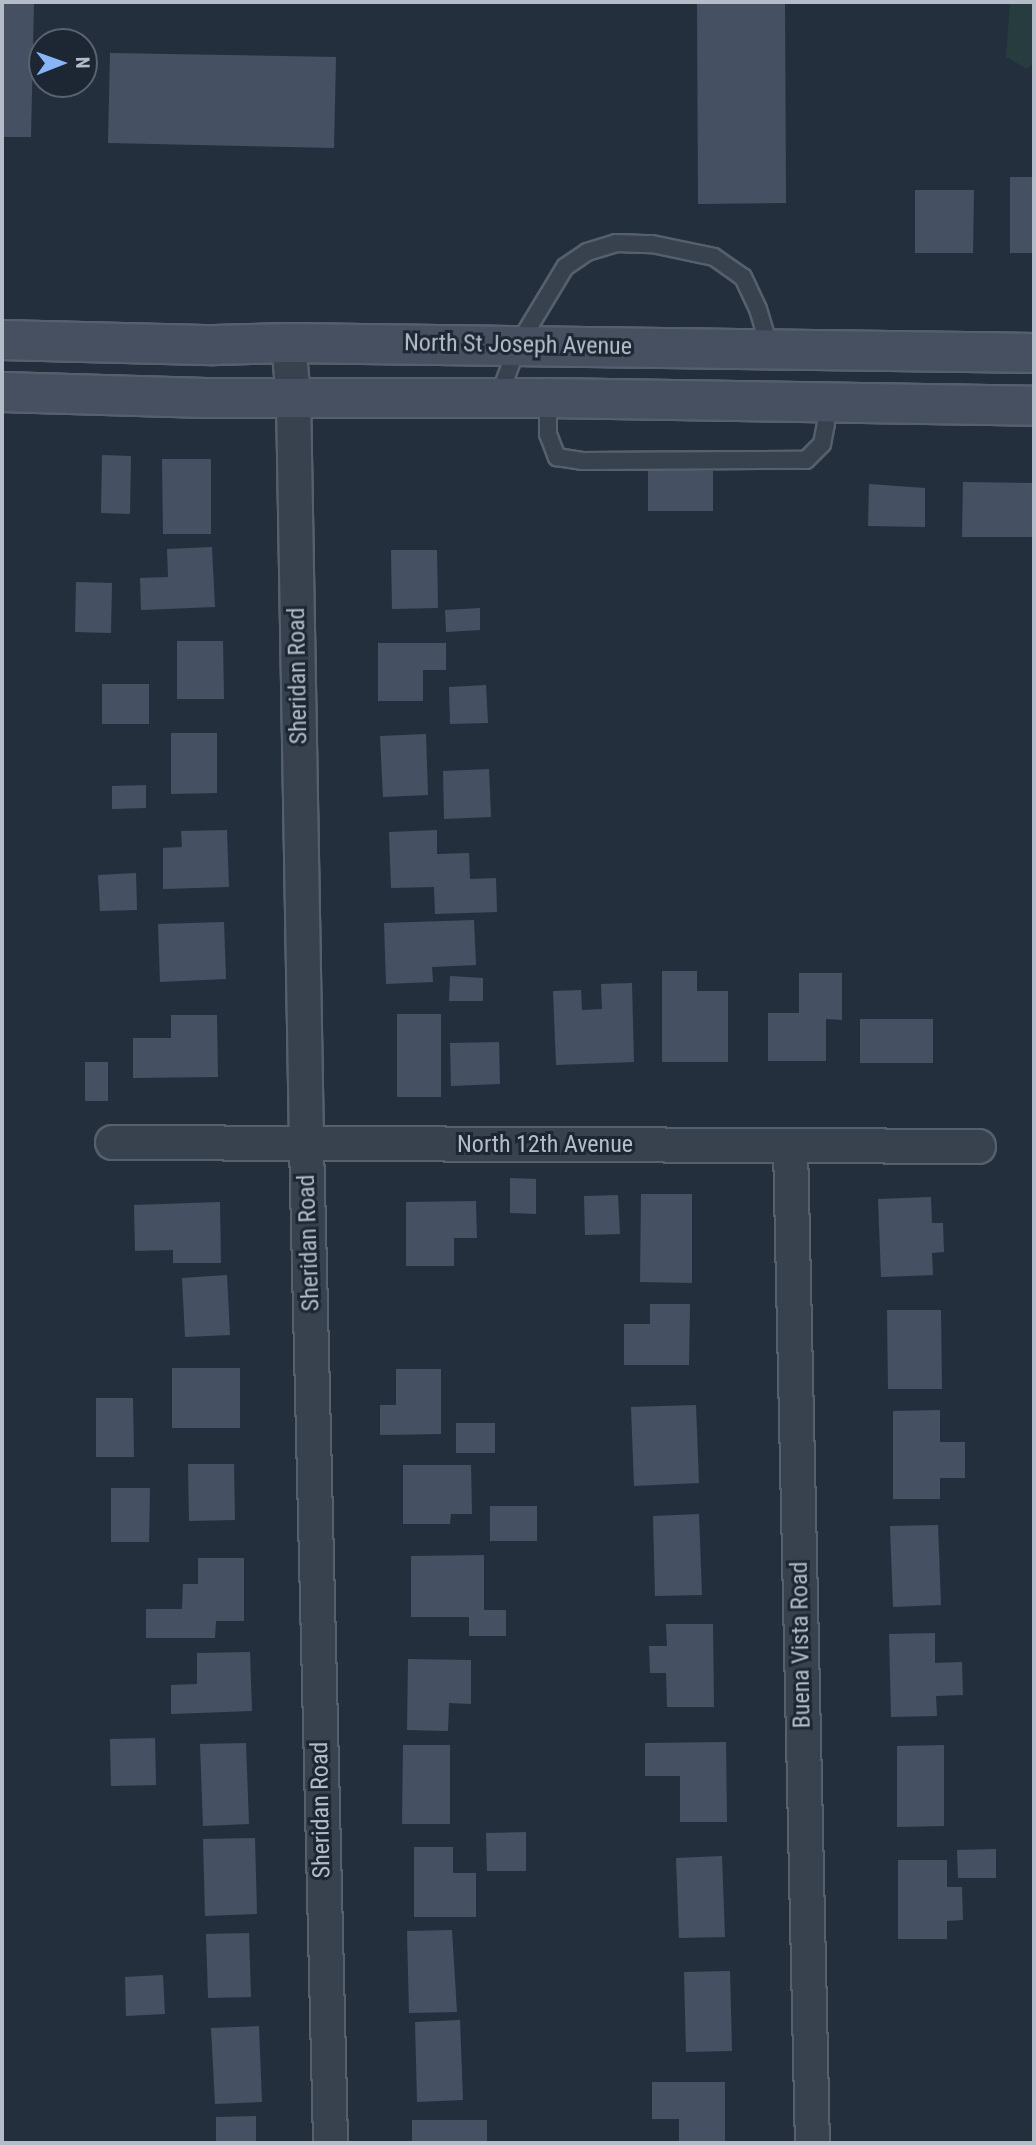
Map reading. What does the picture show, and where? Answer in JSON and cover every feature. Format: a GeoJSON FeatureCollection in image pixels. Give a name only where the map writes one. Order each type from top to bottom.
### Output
{"type":"FeatureCollection","features":[{"type":"Feature","properties":{"kind":"main road","name":"North St Joseph Avenue"},"geometry":{"type":"LineString","coordinates":[[2,340],[214,345],[518,345],[1034,353]]}},
{"type":"Feature","properties":{"kind":"main road"},"geometry":{"type":"LineString","coordinates":[[2,393],[824,402],[943,407],[1034,406]]}},
{"type":"Feature","properties":{"kind":"street","name":"Sheridan Road"},"geometry":{"type":"LineString","coordinates":[[288,343],[293,397],[306,1144],[330,2143]]}},
{"type":"Feature","properties":{"kind":"street","name":"North 12th Avenue"},"geometry":{"type":"LineString","coordinates":[[112,1142],[978,1146]]}},
{"type":"Feature","properties":{"kind":"street","name":"Buena Vista Road"},"geometry":{"type":"LineString","coordinates":[[790,1146],[812,2143]]}},
{"type":"Feature","properties":{"kind":"lane"},"geometry":{"type":"LineString","coordinates":[[499,398],[518,345],[565,267],[587,253],[616,243],[678,248],[714,257],[743,277],[758,309],[770,349]]}},
{"type":"Feature","properties":{"kind":"lane"},"geometry":{"type":"LineString","coordinates":[[548,398],[548,434],[557,457],[582,461],[806,460],[822,444],[824,402]]}},
{"type":"Feature","properties":{"kind":"green space"},"geometry":{"type":"Polygon","coordinates":[[[1010,2],[1034,2],[1034,62],[1027,69],[1006,57],[1010,2]]]}},
{"type":"Feature","properties":{"kind":"building"},"geometry":{"type":"Polygon","coordinates":[[[2,2],[34,2],[33,28],[28,28],[31,137],[2,137],[2,2]]]}},
{"type":"Feature","properties":{"kind":"building"},"geometry":{"type":"Polygon","coordinates":[[[697,2],[785,2],[786,203],[698,204],[697,2]]]}},
{"type":"Feature","properties":{"kind":"building"},"geometry":{"type":"Polygon","coordinates":[[[110,53],[336,57],[334,148],[108,143],[110,53]]]}},
{"type":"Feature","properties":{"kind":"building"},"geometry":{"type":"Polygon","coordinates":[[[1010,177],[1034,177],[1034,253],[1010,253],[1010,177]]]}},
{"type":"Feature","properties":{"kind":"building"},"geometry":{"type":"Polygon","coordinates":[[[915,190],[974,190],[973,253],[915,253],[915,190]]]}},
{"type":"Feature","properties":{"kind":"building"},"geometry":{"type":"Polygon","coordinates":[[[102,455],[131,456],[130,514],[101,513],[102,455]]]}},
{"type":"Feature","properties":{"kind":"building"},"geometry":{"type":"Polygon","coordinates":[[[162,459],[211,459],[211,534],[163,534],[162,459]]]}},
{"type":"Feature","properties":{"kind":"building"},"geometry":{"type":"Polygon","coordinates":[[[648,470],[713,471],[713,511],[648,511],[648,470]]]}},
{"type":"Feature","properties":{"kind":"building"},"geometry":{"type":"Polygon","coordinates":[[[963,482],[1034,483],[1034,537],[962,537],[963,482]]]}},
{"type":"Feature","properties":{"kind":"building"},"geometry":{"type":"Polygon","coordinates":[[[869,484],[925,488],[925,527],[868,526],[869,484]]]}},
{"type":"Feature","properties":{"kind":"building"},"geometry":{"type":"Polygon","coordinates":[[[212,547],[215,607],[141,610],[140,578],[168,577],[167,549],[212,547]]]}},
{"type":"Feature","properties":{"kind":"building"},"geometry":{"type":"Polygon","coordinates":[[[391,550],[437,550],[438,608],[392,609],[391,550]]]}},
{"type":"Feature","properties":{"kind":"building"},"geometry":{"type":"Polygon","coordinates":[[[76,582],[112,583],[111,633],[75,632],[76,582]]]}},
{"type":"Feature","properties":{"kind":"building"},"geometry":{"type":"Polygon","coordinates":[[[480,608],[480,630],[446,632],[445,610],[480,608]]]}},
{"type":"Feature","properties":{"kind":"building"},"geometry":{"type":"Polygon","coordinates":[[[177,641],[223,641],[224,699],[177,699],[177,641]]]}},
{"type":"Feature","properties":{"kind":"building"},"geometry":{"type":"Polygon","coordinates":[[[378,643],[446,643],[446,670],[423,670],[423,701],[378,701],[378,643]]]}},
{"type":"Feature","properties":{"kind":"building"},"geometry":{"type":"Polygon","coordinates":[[[102,684],[149,684],[149,724],[102,724],[102,684]]]}},
{"type":"Feature","properties":{"kind":"building"},"geometry":{"type":"Polygon","coordinates":[[[486,685],[488,723],[450,724],[449,687],[486,685]]]}},
{"type":"Feature","properties":{"kind":"building"},"geometry":{"type":"Polygon","coordinates":[[[171,733],[217,733],[217,793],[171,794],[171,733]]]}},
{"type":"Feature","properties":{"kind":"building"},"geometry":{"type":"Polygon","coordinates":[[[426,734],[428,795],[383,797],[380,736],[426,734]]]}},
{"type":"Feature","properties":{"kind":"building"},"geometry":{"type":"Polygon","coordinates":[[[489,769],[491,817],[444,819],[443,771],[489,769]]]}},
{"type":"Feature","properties":{"kind":"building"},"geometry":{"type":"Polygon","coordinates":[[[146,785],[146,808],[112,809],[112,786],[146,785]]]}},
{"type":"Feature","properties":{"kind":"building"},"geometry":{"type":"Polygon","coordinates":[[[227,830],[229,887],[163,889],[163,848],[182,847],[181,831],[227,830]]]}},
{"type":"Feature","properties":{"kind":"building"},"geometry":{"type":"Polygon","coordinates":[[[437,830],[437,854],[469,853],[470,879],[496,878],[497,912],[435,914],[434,887],[391,888],[389,832],[437,830]]]}},
{"type":"Feature","properties":{"kind":"building"},"geometry":{"type":"Polygon","coordinates":[[[136,873],[137,910],[100,911],[98,875],[136,873]]]}},
{"type":"Feature","properties":{"kind":"building"},"geometry":{"type":"Polygon","coordinates":[[[474,920],[476,965],[432,967],[433,982],[386,984],[384,923],[474,920]]]}},
{"type":"Feature","properties":{"kind":"building"},"geometry":{"type":"Polygon","coordinates":[[[224,922],[226,979],[160,982],[158,924],[224,922]]]}},
{"type":"Feature","properties":{"kind":"building"},"geometry":{"type":"Polygon","coordinates":[[[662,971],[697,971],[697,991],[728,991],[728,1062],[662,1062],[662,971]]]}},
{"type":"Feature","properties":{"kind":"building"},"geometry":{"type":"Polygon","coordinates":[[[799,973],[842,973],[842,1020],[826,1019],[826,1061],[768,1061],[768,1013],[799,1013],[799,973]]]}},
{"type":"Feature","properties":{"kind":"building"},"geometry":{"type":"Polygon","coordinates":[[[450,976],[483,978],[483,1001],[449,1001],[450,976]]]}},
{"type":"Feature","properties":{"kind":"building"},"geometry":{"type":"Polygon","coordinates":[[[632,983],[634,1062],[556,1065],[553,991],[581,990],[582,1010],[602,1009],[601,984],[632,983]]]}},
{"type":"Feature","properties":{"kind":"building"},"geometry":{"type":"Polygon","coordinates":[[[397,1014],[441,1014],[441,1097],[397,1097],[397,1014]]]}},
{"type":"Feature","properties":{"kind":"building"},"geometry":{"type":"Polygon","coordinates":[[[171,1015],[217,1015],[218,1077],[133,1078],[133,1038],[171,1038],[171,1015]]]}},
{"type":"Feature","properties":{"kind":"building"},"geometry":{"type":"Polygon","coordinates":[[[860,1019],[933,1019],[933,1063],[860,1063],[860,1019]]]}},
{"type":"Feature","properties":{"kind":"building"},"geometry":{"type":"Polygon","coordinates":[[[499,1042],[500,1084],[451,1086],[450,1043],[499,1042]]]}},
{"type":"Feature","properties":{"kind":"building"},"geometry":{"type":"Polygon","coordinates":[[[85,1062],[108,1062],[108,1101],[85,1101],[85,1062]]]}},
{"type":"Feature","properties":{"kind":"building"},"geometry":{"type":"Polygon","coordinates":[[[510,1178],[536,1179],[536,1214],[510,1213],[510,1178]]]}},
{"type":"Feature","properties":{"kind":"building"},"geometry":{"type":"Polygon","coordinates":[[[641,1194],[692,1194],[692,1283],[640,1282],[641,1194]]]}},
{"type":"Feature","properties":{"kind":"building"},"geometry":{"type":"Polygon","coordinates":[[[618,1195],[620,1234],[585,1235],[584,1196],[618,1195]]]}},
{"type":"Feature","properties":{"kind":"building"},"geometry":{"type":"Polygon","coordinates":[[[931,1197],[932,1223],[943,1223],[944,1252],[932,1253],[933,1275],[881,1277],[878,1199],[931,1197]]]}},
{"type":"Feature","properties":{"kind":"building"},"geometry":{"type":"Polygon","coordinates":[[[476,1201],[477,1238],[454,1238],[454,1266],[406,1266],[406,1202],[476,1201]]]}},
{"type":"Feature","properties":{"kind":"building"},"geometry":{"type":"Polygon","coordinates":[[[220,1202],[221,1263],[173,1263],[173,1250],[135,1251],[134,1205],[220,1202]]]}},
{"type":"Feature","properties":{"kind":"building"},"geometry":{"type":"Polygon","coordinates":[[[227,1275],[230,1335],[185,1337],[182,1278],[227,1275]]]}},
{"type":"Feature","properties":{"kind":"building"},"geometry":{"type":"Polygon","coordinates":[[[650,1304],[690,1304],[689,1365],[624,1365],[624,1324],[650,1324],[650,1304]]]}},
{"type":"Feature","properties":{"kind":"building"},"geometry":{"type":"Polygon","coordinates":[[[887,1310],[941,1310],[942,1389],[888,1389],[887,1310]]]}},
{"type":"Feature","properties":{"kind":"building"},"geometry":{"type":"Polygon","coordinates":[[[172,1368],[240,1368],[240,1428],[172,1428],[172,1368]]]}},
{"type":"Feature","properties":{"kind":"building"},"geometry":{"type":"Polygon","coordinates":[[[396,1369],[441,1369],[441,1434],[380,1435],[380,1405],[396,1405],[396,1369]]]}},
{"type":"Feature","properties":{"kind":"building"},"geometry":{"type":"Polygon","coordinates":[[[96,1398],[133,1398],[134,1457],[96,1457],[96,1398]]]}},
{"type":"Feature","properties":{"kind":"building"},"geometry":{"type":"Polygon","coordinates":[[[696,1405],[699,1483],[634,1486],[631,1407],[696,1405]]]}},
{"type":"Feature","properties":{"kind":"building"},"geometry":{"type":"Polygon","coordinates":[[[940,1410],[940,1442],[965,1442],[965,1478],[940,1478],[940,1499],[893,1499],[893,1411],[940,1410]]]}},
{"type":"Feature","properties":{"kind":"building"},"geometry":{"type":"Polygon","coordinates":[[[456,1423],[495,1423],[495,1453],[456,1453],[456,1423]]]}},
{"type":"Feature","properties":{"kind":"building"},"geometry":{"type":"Polygon","coordinates":[[[188,1464],[234,1464],[235,1520],[189,1521],[188,1464]]]}},
{"type":"Feature","properties":{"kind":"building"},"geometry":{"type":"Polygon","coordinates":[[[403,1465],[471,1465],[472,1514],[451,1514],[450,1524],[403,1524],[403,1465]]]}},
{"type":"Feature","properties":{"kind":"building"},"geometry":{"type":"Polygon","coordinates":[[[111,1488],[150,1488],[149,1542],[111,1542],[111,1488]]]}},
{"type":"Feature","properties":{"kind":"building"},"geometry":{"type":"Polygon","coordinates":[[[490,1506],[537,1506],[537,1541],[490,1541],[490,1506]]]}},
{"type":"Feature","properties":{"kind":"building"},"geometry":{"type":"Polygon","coordinates":[[[699,1514],[702,1595],[655,1596],[653,1516],[699,1514]]]}},
{"type":"Feature","properties":{"kind":"building"},"geometry":{"type":"Polygon","coordinates":[[[938,1525],[941,1605],[893,1607],[890,1526],[938,1525]]]}},
{"type":"Feature","properties":{"kind":"building"},"geometry":{"type":"Polygon","coordinates":[[[484,1555],[484,1610],[506,1610],[506,1636],[469,1636],[469,1617],[411,1617],[411,1556],[484,1555]]]}},
{"type":"Feature","properties":{"kind":"building"},"geometry":{"type":"Polygon","coordinates":[[[198,1558],[244,1558],[244,1621],[216,1621],[215,1638],[146,1638],[146,1609],[182,1609],[183,1584],[198,1584],[198,1558]]]}},
{"type":"Feature","properties":{"kind":"building"},"geometry":{"type":"Polygon","coordinates":[[[666,1624],[713,1624],[714,1707],[667,1707],[666,1673],[650,1673],[649,1646],[667,1646],[666,1624]]]}},
{"type":"Feature","properties":{"kind":"building"},"geometry":{"type":"Polygon","coordinates":[[[935,1633],[935,1663],[962,1662],[963,1695],[936,1696],[937,1716],[891,1717],[889,1634],[935,1633]]]}},
{"type":"Feature","properties":{"kind":"building"},"geometry":{"type":"Polygon","coordinates":[[[250,1652],[252,1711],[171,1714],[171,1685],[197,1684],[197,1653],[250,1652]]]}},
{"type":"Feature","properties":{"kind":"building"},"geometry":{"type":"Polygon","coordinates":[[[408,1659],[471,1660],[471,1704],[449,1703],[448,1731],[407,1730],[408,1659]]]}},
{"type":"Feature","properties":{"kind":"building"},"geometry":{"type":"Polygon","coordinates":[[[155,1738],[156,1785],[111,1786],[110,1739],[155,1738]]]}},
{"type":"Feature","properties":{"kind":"building"},"geometry":{"type":"Polygon","coordinates":[[[726,1742],[727,1822],[680,1822],[680,1776],[645,1776],[645,1743],[726,1742]]]}},
{"type":"Feature","properties":{"kind":"building"},"geometry":{"type":"Polygon","coordinates":[[[246,1743],[249,1824],[203,1826],[200,1744],[246,1743]]]}},
{"type":"Feature","properties":{"kind":"building"},"geometry":{"type":"Polygon","coordinates":[[[403,1745],[450,1745],[450,1824],[402,1824],[403,1745]]]}},
{"type":"Feature","properties":{"kind":"building"},"geometry":{"type":"Polygon","coordinates":[[[944,1745],[944,1826],[897,1827],[897,1746],[944,1745]]]}},
{"type":"Feature","properties":{"kind":"building"},"geometry":{"type":"Polygon","coordinates":[[[526,1832],[526,1871],[487,1871],[486,1833],[526,1832]]]}},
{"type":"Feature","properties":{"kind":"building"},"geometry":{"type":"Polygon","coordinates":[[[255,1838],[257,1914],[205,1916],[203,1839],[255,1838]]]}},
{"type":"Feature","properties":{"kind":"building"},"geometry":{"type":"Polygon","coordinates":[[[414,1847],[453,1847],[453,1873],[476,1873],[476,1917],[414,1917],[414,1847]]]}},
{"type":"Feature","properties":{"kind":"building"},"geometry":{"type":"Polygon","coordinates":[[[996,1849],[996,1878],[958,1878],[957,1850],[996,1849]]]}},
{"type":"Feature","properties":{"kind":"building"},"geometry":{"type":"Polygon","coordinates":[[[722,1856],[725,1937],[679,1938],[676,1858],[722,1856]]]}},
{"type":"Feature","properties":{"kind":"building"},"geometry":{"type":"Polygon","coordinates":[[[898,1860],[947,1860],[947,1887],[962,1887],[963,1920],[947,1921],[947,1939],[898,1939],[898,1860]]]}},
{"type":"Feature","properties":{"kind":"building"},"geometry":{"type":"Polygon","coordinates":[[[452,1930],[457,2012],[409,2013],[407,1931],[452,1930]]]}},
{"type":"Feature","properties":{"kind":"building"},"geometry":{"type":"Polygon","coordinates":[[[249,1933],[251,1997],[208,1998],[206,1934],[249,1933]]]}},
{"type":"Feature","properties":{"kind":"building"},"geometry":{"type":"Polygon","coordinates":[[[730,1971],[732,2051],[686,2052],[684,1972],[730,1971]]]}},
{"type":"Feature","properties":{"kind":"building"},"geometry":{"type":"Polygon","coordinates":[[[163,1975],[165,2014],[126,2016],[125,1977],[163,1975]]]}},
{"type":"Feature","properties":{"kind":"building"},"geometry":{"type":"Polygon","coordinates":[[[460,2020],[463,2100],[417,2102],[415,2022],[460,2020]]]}},
{"type":"Feature","properties":{"kind":"building"},"geometry":{"type":"Polygon","coordinates":[[[259,2026],[262,2102],[215,2104],[211,2028],[259,2026]]]}},
{"type":"Feature","properties":{"kind":"building"},"geometry":{"type":"Polygon","coordinates":[[[652,2082],[725,2082],[725,2143],[679,2143],[679,2119],[652,2119],[652,2082]]]}},
{"type":"Feature","properties":{"kind":"building"},"geometry":{"type":"Polygon","coordinates":[[[256,2116],[256,2143],[216,2143],[216,2117],[256,2116]]]}},
{"type":"Feature","properties":{"kind":"building"},"geometry":{"type":"Polygon","coordinates":[[[412,2120],[487,2120],[487,2143],[412,2143],[412,2120]]]}}]}
